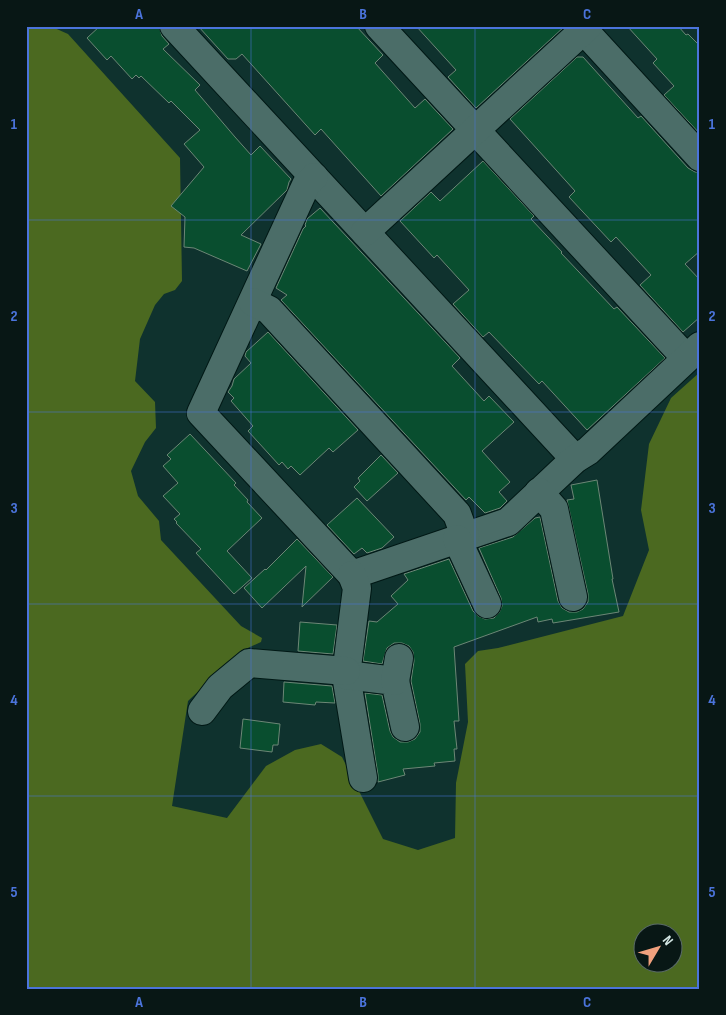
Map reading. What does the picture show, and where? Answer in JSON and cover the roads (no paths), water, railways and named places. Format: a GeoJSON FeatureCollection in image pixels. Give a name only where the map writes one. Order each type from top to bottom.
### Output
{"type":"FeatureCollection","features":[{"type":"Feature","properties":{"kind":"street"},"geometry":{"type":"LineString","coordinates":[[174,26],[575,459]]}},
{"type":"Feature","properties":{"kind":"street"},"geometry":{"type":"LineString","coordinates":[[352,575],[508,522],[575,459],[588,451],[693,352],[476,131],[379,26]]}},
{"type":"Feature","properties":{"kind":"street"},"geometry":{"type":"LineString","coordinates":[[366,232],[584,28],[700,157]]}},
{"type":"Feature","properties":{"kind":"street"},"geometry":{"type":"LineString","coordinates":[[314,177],[306,185],[201,414],[352,575],[357,588],[346,673],[363,778]]}},
{"type":"Feature","properties":{"kind":"street"},"geometry":{"type":"LineString","coordinates":[[253,302],[269,310],[457,514],[464,557],[487,604]]}},
{"type":"Feature","properties":{"kind":"street"},"geometry":{"type":"LineString","coordinates":[[539,492],[554,509],[572,597]]}},
{"type":"Feature","properties":{"kind":"street"},"geometry":{"type":"LineString","coordinates":[[202,711],[220,687],[250,663],[346,673],[397,670],[405,727]]}}]}
